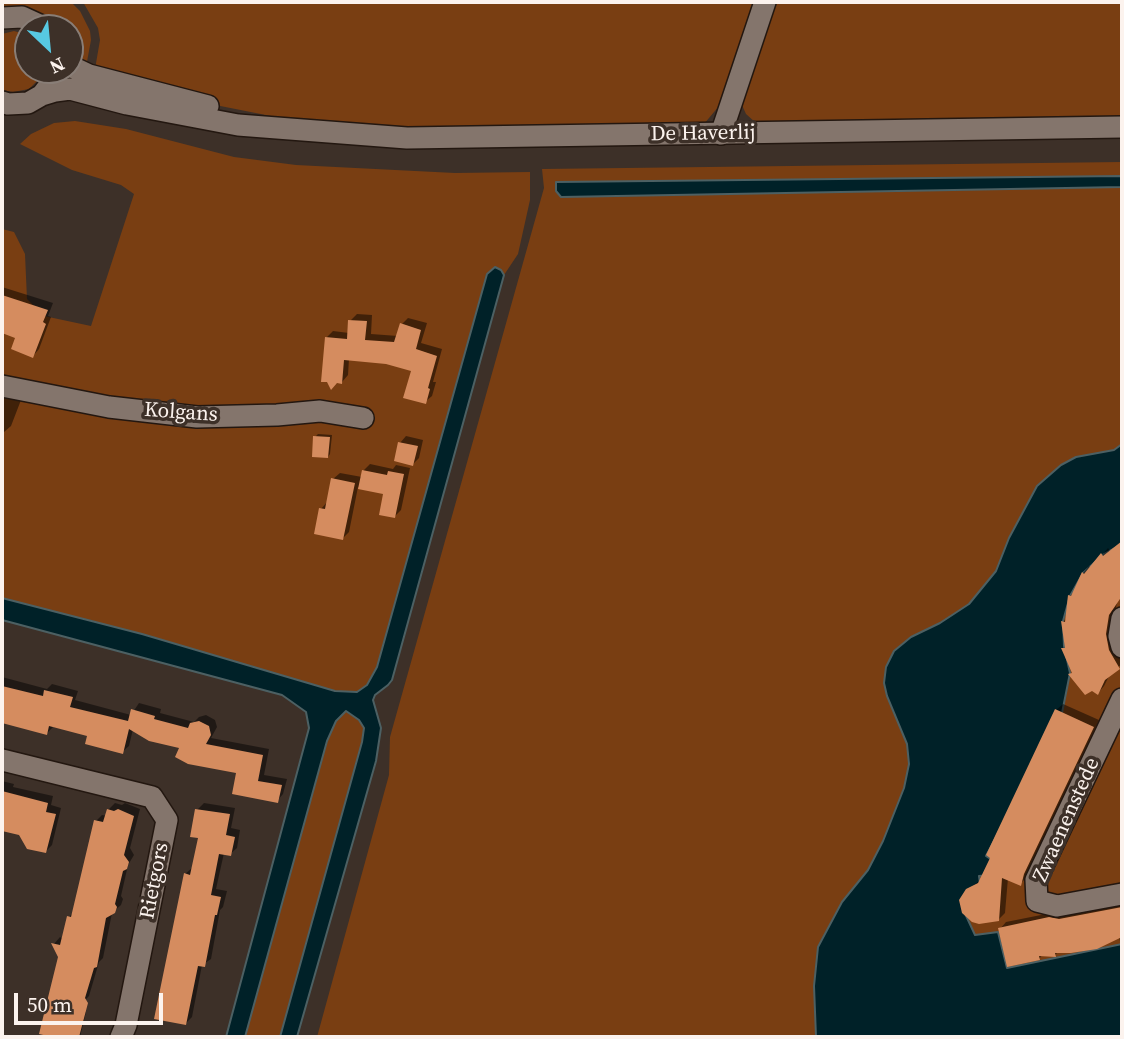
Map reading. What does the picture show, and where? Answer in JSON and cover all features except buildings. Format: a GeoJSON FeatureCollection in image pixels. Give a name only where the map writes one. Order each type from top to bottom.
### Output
{"type":"FeatureCollection","features":[{"type":"Feature","properties":{"kind":"street"},"geometry":{"type":"LineString","coordinates":[[721,134],[765,2]]}},
{"type":"Feature","properties":{"kind":"street","name":"De Haverlij"},"geometry":{"type":"LineString","coordinates":[[84,73],[284,127]]}},
{"type":"Feature","properties":{"kind":"street"},"geometry":{"type":"LineString","coordinates":[[42,95],[52,84]]}},
{"type":"Feature","properties":{"kind":"street","name":"De Haverlij"},"geometry":{"type":"LineString","coordinates":[[2,118],[11,103],[70,89],[127,104],[238,125],[407,138],[1122,127]]}},
{"type":"Feature","properties":{"kind":"street","name":"Kolgans"},"geometry":{"type":"LineString","coordinates":[[2,386],[109,407],[197,417],[320,411],[363,418]]}},
{"type":"Feature","properties":{"kind":"street"},"geometry":{"type":"LineString","coordinates":[[1122,618],[1119,636],[1122,647]]}},
{"type":"Feature","properties":{"kind":"street","name":"Zwaenenstede"},"geometry":{"type":"LineString","coordinates":[[1122,699],[1036,880],[1037,901],[1057,906],[1122,894]]}},
{"type":"Feature","properties":{"kind":"street","name":"Rietgors"},"geometry":{"type":"LineString","coordinates":[[2,760],[152,797],[167,820],[126,1025],[121,1037]]}},
{"type":"Feature","properties":{"kind":"shaded area"},"geometry":{"type":"Polygon","coordinates":[[[2,2],[71,2],[82,14],[40,14],[29,9],[2,10],[2,2]]]}},
{"type":"Feature","properties":{"kind":"shaded area"},"geometry":{"type":"Polygon","coordinates":[[[83,2],[757,2],[719,106],[704,124],[507,129],[363,126],[286,119],[190,100],[95,69],[100,40],[98,28],[83,2]]]}},
{"type":"Feature","properties":{"kind":"shaded area"},"geometry":{"type":"Polygon","coordinates":[[[775,2],[1122,2],[1122,119],[756,123],[746,114],[741,103],[741,89],[775,2]]]}},
{"type":"Feature","properties":{"kind":"shaded area"},"geometry":{"type":"Polygon","coordinates":[[[84,19],[91,40],[86,67],[84,66],[84,19]]]}},
{"type":"Feature","properties":{"kind":"shaded area"},"geometry":{"type":"Polygon","coordinates":[[[14,31],[14,84],[34,84],[29,89],[13,92],[2,90],[2,34],[14,31]]]}},
{"type":"Feature","properties":{"kind":"shaded area"},"geometry":{"type":"Polygon","coordinates":[[[75,121],[126,129],[234,157],[296,165],[455,173],[530,172],[530,200],[518,254],[504,275],[501,270],[377,667],[367,685],[357,692],[335,691],[142,634],[2,598],[2,229],[14,232],[25,254],[27,299],[44,316],[91,326],[134,194],[121,185],[72,170],[20,144],[31,134],[54,123],[75,121]]]}},
{"type":"Feature","properties":{"kind":"shaded area"},"geometry":{"type":"Polygon","coordinates":[[[1122,162],[1122,176],[556,182],[556,186],[1122,183],[1122,1037],[317,1037],[389,775],[390,737],[544,188],[542,169],[1122,162]]]}},
{"type":"Feature","properties":{"kind":"shaded area"},"geometry":{"type":"Polygon","coordinates":[[[345,711],[359,720],[364,728],[362,742],[280,1037],[245,1037],[327,741],[336,721],[345,711]]]}},
{"type":"Feature","properties":{"kind":"water"},"geometry":{"type":"Polygon","coordinates":[[[1122,176],[1122,187],[561,197],[556,191],[556,182],[1122,176]]]}},
{"type":"Feature","properties":{"kind":"water"},"geometry":{"type":"Polygon","coordinates":[[[495,267],[504,275],[392,680],[373,700],[381,728],[376,761],[297,1037],[280,1037],[362,742],[364,728],[359,720],[346,711],[336,721],[327,741],[245,1037],[226,1037],[309,728],[306,712],[282,695],[2,620],[2,598],[142,634],[335,691],[357,692],[367,685],[377,667],[487,274],[495,267]]]}},
{"type":"Feature","properties":{"kind":"water"},"geometry":{"type":"Polygon","coordinates":[[[1122,444],[1122,544],[1104,554],[1083,573],[1070,596],[1063,621],[1064,646],[1070,673],[1062,713],[986,856],[992,860],[989,875],[979,876],[980,883],[962,907],[975,935],[998,932],[1007,968],[1122,944],[1122,1037],[816,1037],[814,986],[818,947],[842,902],[868,870],[883,841],[904,788],[909,764],[907,744],[884,683],[886,667],[894,651],[911,637],[940,623],[969,604],[996,571],[1009,538],[1037,486],[1061,465],[1076,457],[1114,450],[1122,444]]]}}]}
